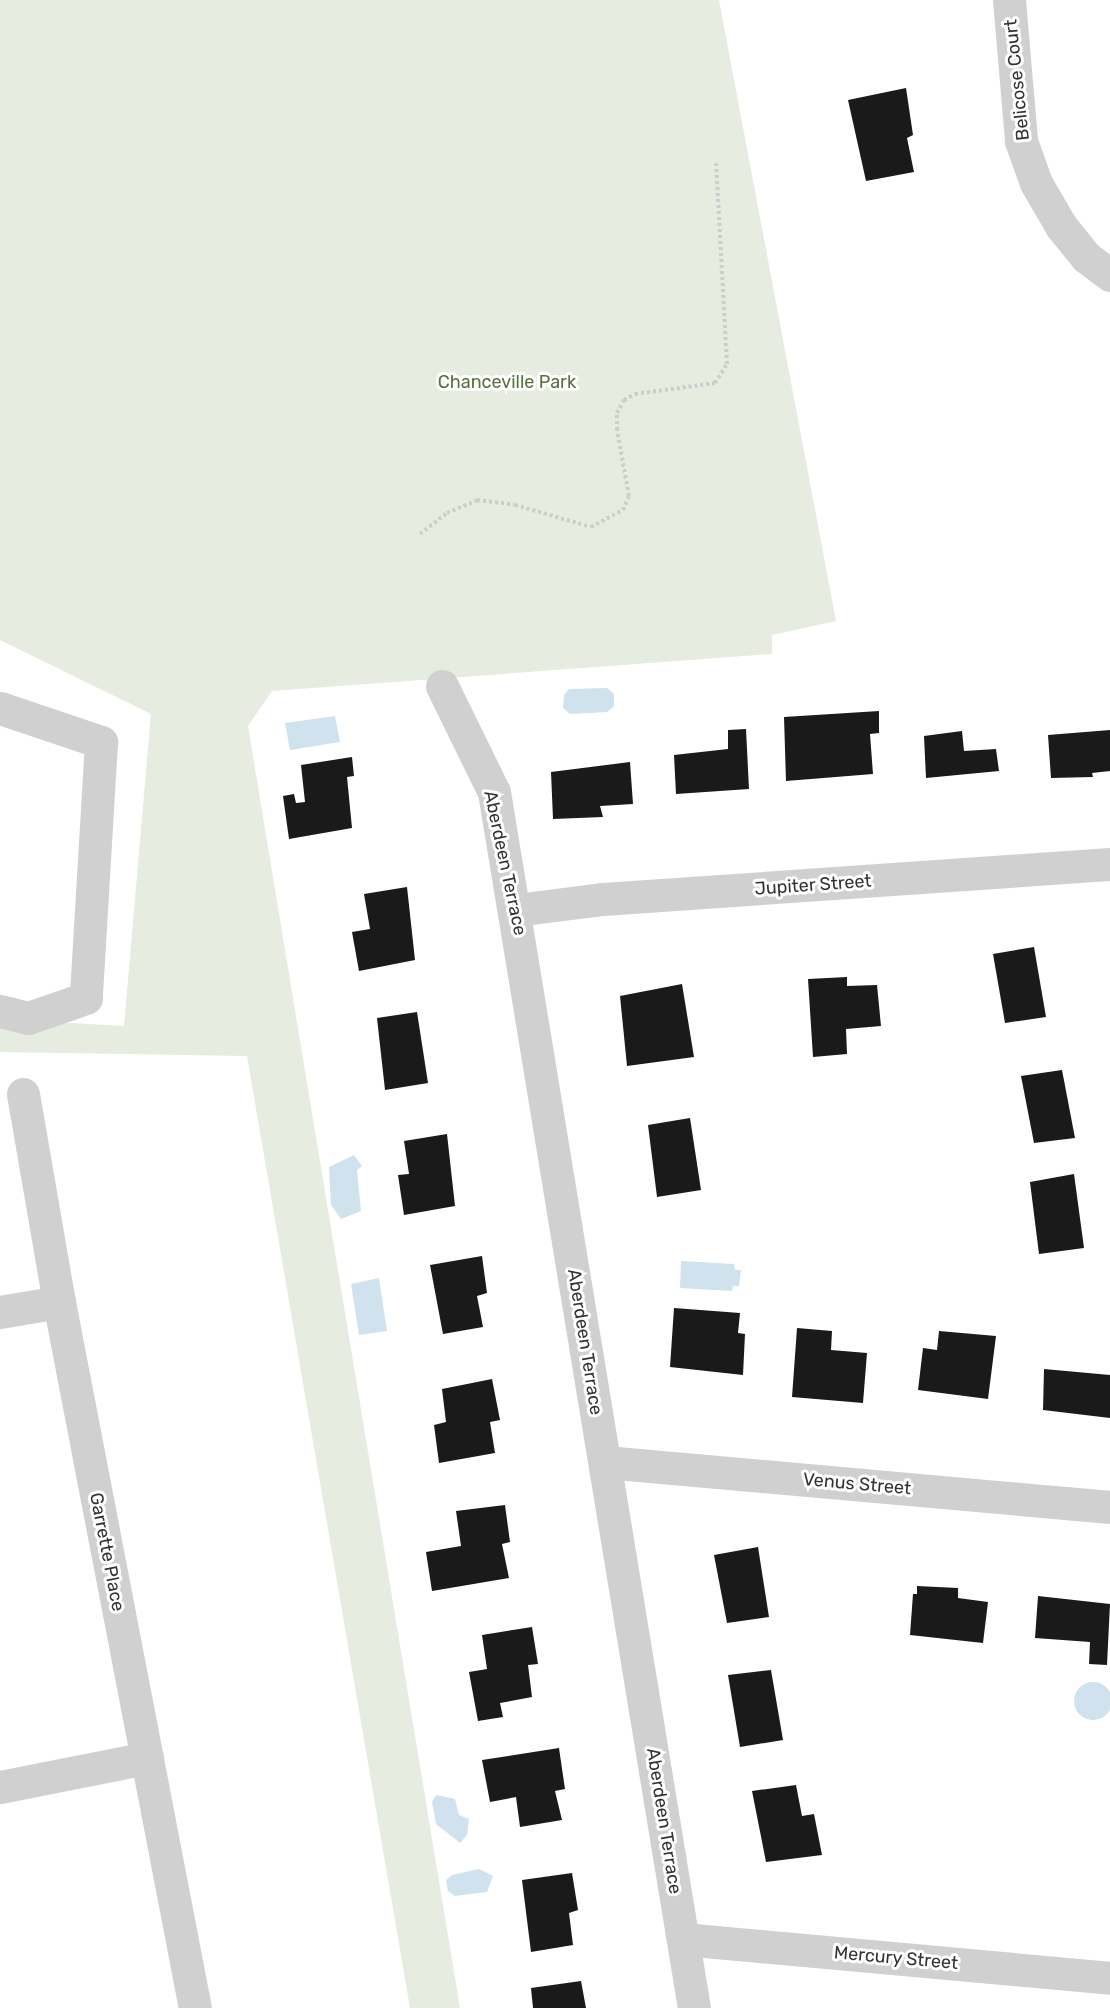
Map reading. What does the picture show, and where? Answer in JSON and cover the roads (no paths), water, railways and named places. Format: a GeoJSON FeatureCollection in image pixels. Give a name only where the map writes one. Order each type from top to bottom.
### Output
{"type":"FeatureCollection","features":[{"type":"Feature","properties":{"kind":"street","name":"Belicose Court"},"geometry":{"type":"LineString","coordinates":[[1009,0],[1021,141],[1036,183],[1061,226],[1086,257],[1110,275]]}},
{"type":"Feature","properties":{"kind":"street","name":"Aberdeen Terrace"},"geometry":{"type":"LineString","coordinates":[[442,686],[494,792],[516,910],[694,2008]]}},
{"type":"Feature","properties":{"kind":"street"},"geometry":{"type":"LineString","coordinates":[[0,708],[101,742],[86,998],[28,1018],[0,1011]]}},
{"type":"Feature","properties":{"kind":"street","name":"Jupiter Street"},"geometry":{"type":"LineString","coordinates":[[516,910],[603,899],[1110,864]]}},
{"type":"Feature","properties":{"kind":"street","name":"Garrette Place"},"geometry":{"type":"LineString","coordinates":[[23,1094],[59,1302],[195,2008]]}},
{"type":"Feature","properties":{"kind":"street"},"geometry":{"type":"LineString","coordinates":[[0,1312],[59,1302]]}},
{"type":"Feature","properties":{"kind":"street","name":"Venus Street"},"geometry":{"type":"LineString","coordinates":[[605,1462],[1110,1507]]}},
{"type":"Feature","properties":{"kind":"street"},"geometry":{"type":"LineString","coordinates":[[0,1787],[147,1758]]}},
{"type":"Feature","properties":{"kind":"street","name":"Mercury Street"},"geometry":{"type":"LineString","coordinates":[[683,1939],[1110,1978]]}},
{"type":"Feature","properties":{"kind":"water"},"geometry":{"type":"Polygon","coordinates":[[[607,688],[614,694],[614,706],[607,712],[570,714],[563,708],[564,695],[569,689],[607,688]]]}},
{"type":"Feature","properties":{"kind":"water"},"geometry":{"type":"Polygon","coordinates":[[[335,716],[340,742],[290,750],[285,723],[335,716]]]}},
{"type":"Feature","properties":{"kind":"water"},"geometry":{"type":"Polygon","coordinates":[[[354,1155],[362,1166],[357,1170],[361,1211],[341,1219],[331,1205],[329,1167],[354,1155]]]}},
{"type":"Feature","properties":{"kind":"water"},"geometry":{"type":"Polygon","coordinates":[[[681,1261],[734,1264],[735,1270],[741,1270],[739,1286],[733,1286],[732,1291],[680,1288],[681,1261]]]}},
{"type":"Feature","properties":{"kind":"water"},"geometry":{"type":"Polygon","coordinates":[[[379,1278],[387,1331],[359,1335],[351,1284],[379,1278]]]}},
{"type":"Feature","properties":{"kind":"water"},"geometry":{"type":"Polygon","coordinates":[[[1093,1682],[1106,1688],[1112,1701],[1106,1714],[1093,1720],[1080,1714],[1074,1701],[1080,1688],[1093,1682]]]}},
{"type":"Feature","properties":{"kind":"water"},"geometry":{"type":"Polygon","coordinates":[[[436,1795],[455,1799],[459,1815],[469,1819],[467,1835],[460,1843],[436,1824],[432,1802],[436,1795]]]}},
{"type":"Feature","properties":{"kind":"water"},"geometry":{"type":"Polygon","coordinates":[[[479,1869],[493,1876],[487,1892],[455,1896],[448,1891],[446,1880],[452,1875],[479,1869]]]}},
{"type":"Feature","properties":{"kind":"park label","name":"Chanceville Park"},"geometry":{"type":"Point","coordinates":[507,382]}}]}
